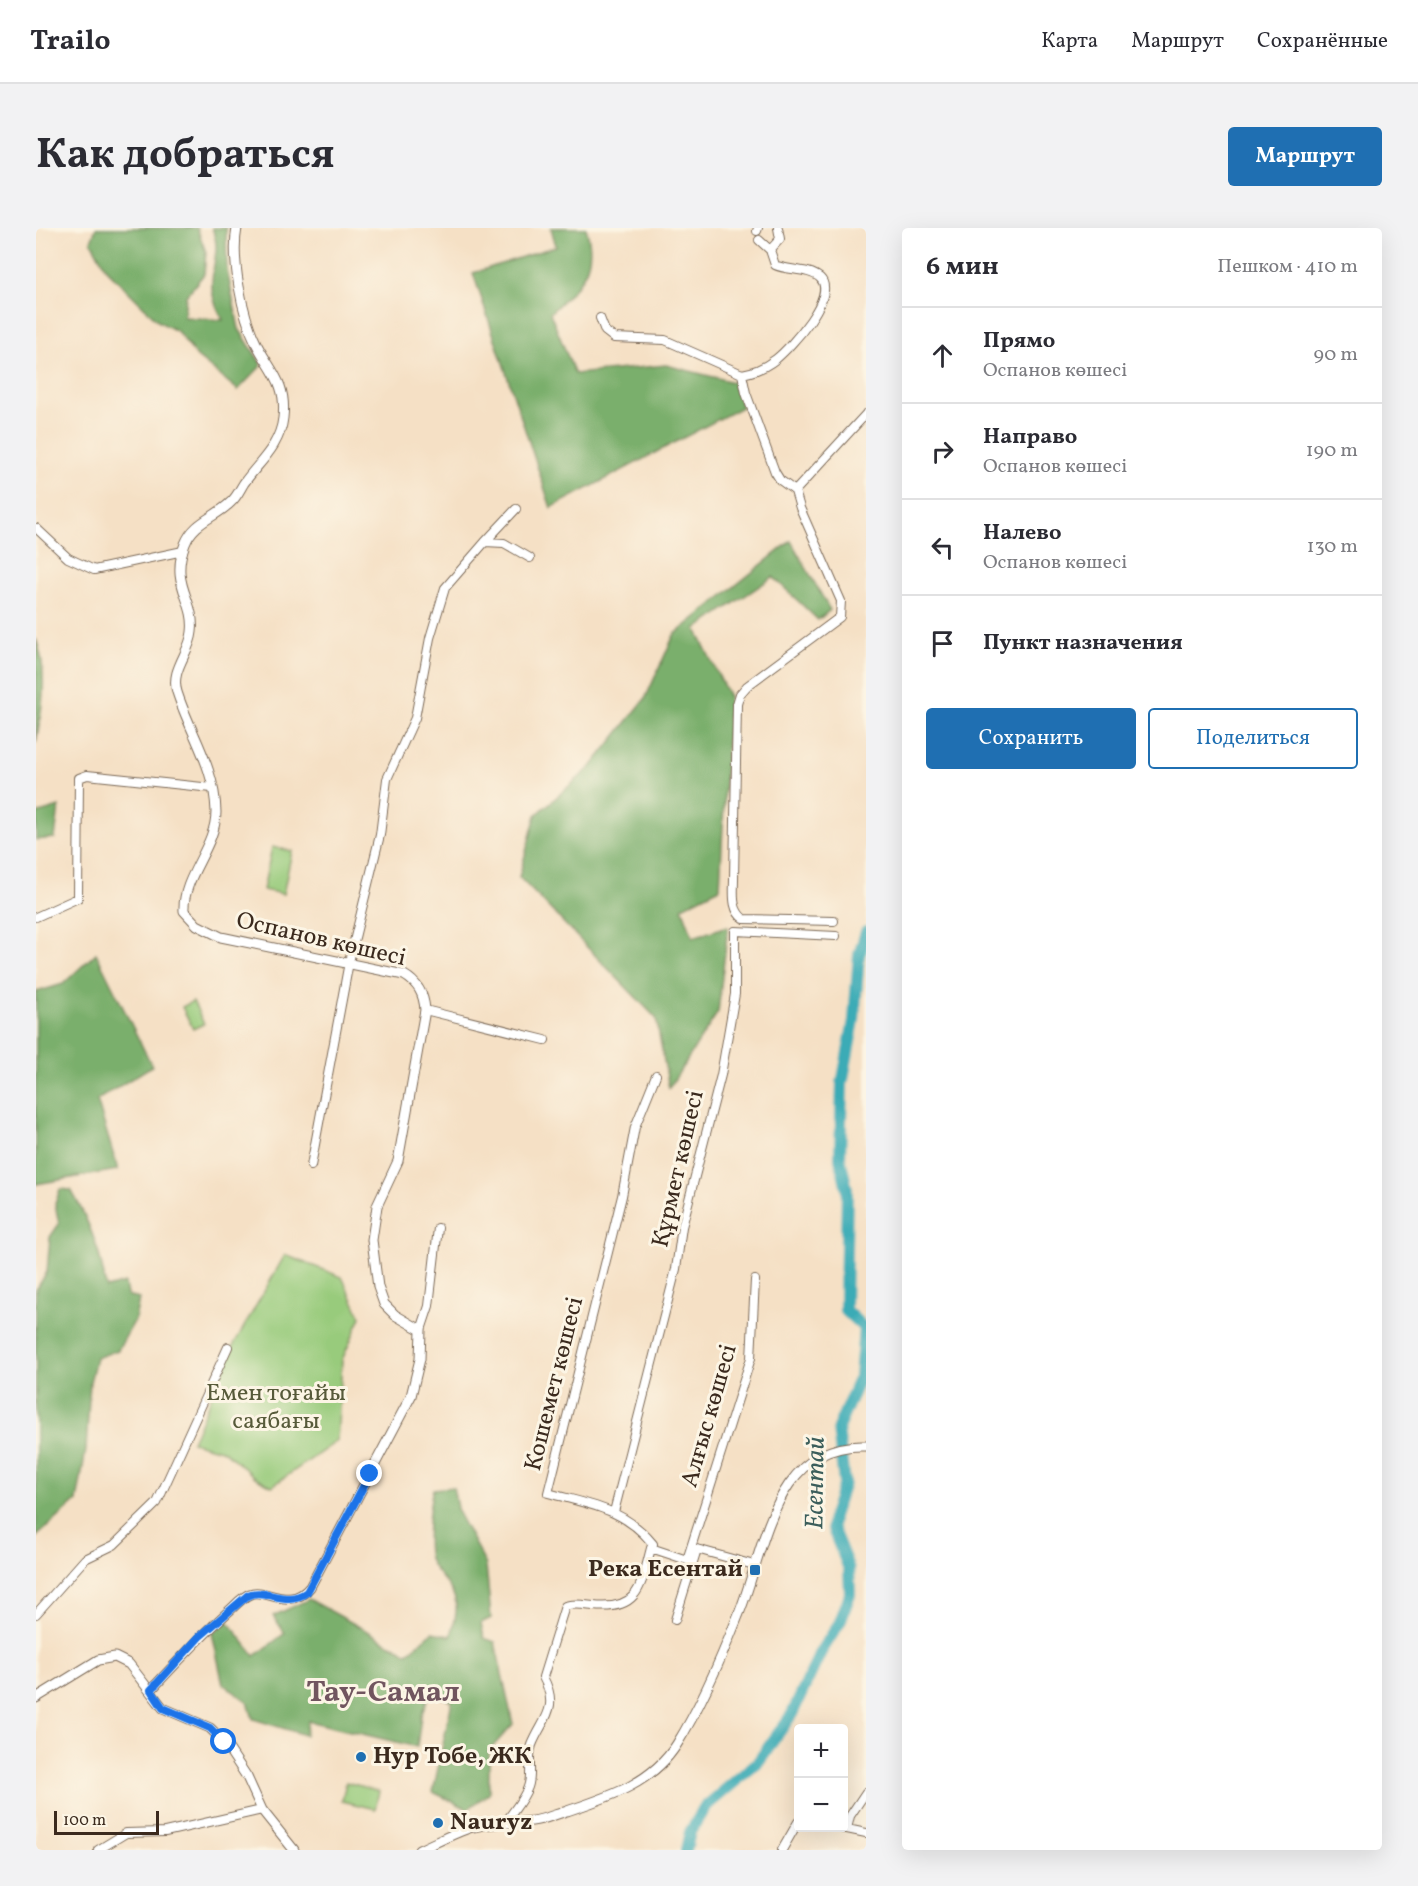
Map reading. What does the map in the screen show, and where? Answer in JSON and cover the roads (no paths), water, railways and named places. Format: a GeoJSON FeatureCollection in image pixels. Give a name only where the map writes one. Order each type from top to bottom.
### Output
{"type":"FeatureCollection","features":[{"type":"Feature","properties":{"kind":"street","name":"Оспанов көшесі"},"geometry":{"type":"LineString","coordinates":[[237,228],[235,261],[250,330],[256,345],[275,371],[281,390],[283,416],[273,446],[233,501],[203,520],[191,532],[178,565],[193,632],[186,653],[175,674],[176,690],[200,744],[216,813],[213,830],[187,894],[184,911],[197,925],[221,938],[349,962],[404,975],[414,981],[424,998],[424,1010],[398,1161],[377,1206],[372,1240],[378,1287],[384,1304],[395,1315],[421,1330]]}},
{"type":"Feature","properties":{"kind":"street"},"geometry":{"type":"LineString","coordinates":[[770,250],[780,239],[778,228]]}},
{"type":"Feature","properties":{"kind":"street"},"geometry":{"type":"LineString","coordinates":[[600,318],[605,331],[614,338],[665,340],[742,374],[779,357],[815,313],[825,291],[824,285],[816,275],[775,265],[770,250],[759,240]]}},
{"type":"Feature","properties":{"kind":"street"},"geometry":{"type":"LineString","coordinates":[[742,374],[746,393],[775,472],[780,480],[795,492],[841,601],[842,609],[835,623],[740,694],[737,704],[735,905],[738,915],[744,919],[834,921]]}},
{"type":"Feature","properties":{"kind":"street"},"geometry":{"type":"LineString","coordinates":[[795,492],[866,414]]}},
{"type":"Feature","properties":{"kind":"street"},"geometry":{"type":"LineString","coordinates":[[311,1166],[349,962],[380,835],[387,779],[415,718],[430,638],[445,588],[516,509]]}},
{"type":"Feature","properties":{"kind":"street"},"geometry":{"type":"LineString","coordinates":[[36,528],[68,558],[94,570],[183,551]]}},
{"type":"Feature","properties":{"kind":"street"},"geometry":{"type":"LineString","coordinates":[[485,542],[504,543],[530,558]]}},
{"type":"Feature","properties":{"kind":"street"},"geometry":{"type":"LineString","coordinates":[[36,917],[78,898],[79,778],[87,775],[212,788]]}},
{"type":"Feature","properties":{"kind":"street","name":"Құрмет көшесі"},"geometry":{"type":"LineString","coordinates":[[614,1512],[676,1269],[684,1220],[721,1076],[735,994],[735,931],[836,936]]}},
{"type":"Feature","properties":{"kind":"street"},"geometry":{"type":"LineString","coordinates":[[424,1010],[545,1040]]}},
{"type":"Feature","properties":{"kind":"street","name":"Кошемет көшесі"},"geometry":{"type":"LineString","coordinates":[[651,1548],[653,1544],[633,1522],[614,1512],[548,1493],[622,1196],[635,1127],[656,1075]]}},
{"type":"Feature","properties":{"kind":"street"},"geometry":{"type":"LineString","coordinates":[[151,1690],[199,1637],[247,1596],[257,1592],[283,1599],[302,1595],[310,1587],[411,1396],[420,1359],[421,1330],[429,1306],[438,1228]]}},
{"type":"Feature","properties":{"kind":"street","name":"Алғыс көшесі"},"geometry":{"type":"LineString","coordinates":[[675,1620],[750,1358],[755,1280]]}},
{"type":"Feature","properties":{"kind":"street"},"geometry":{"type":"LineString","coordinates":[[36,1614],[85,1559],[114,1545],[157,1503],[228,1347]]}},
{"type":"Feature","properties":{"kind":"street"},"geometry":{"type":"LineString","coordinates":[[419,1850],[470,1828],[506,1822],[534,1821],[596,1801],[627,1788],[654,1772],[676,1747],[693,1718],[738,1616],[754,1565],[782,1492],[812,1461],[827,1451],[863,1446]]}},
{"type":"Feature","properties":{"kind":"street"},"geometry":{"type":"LineString","coordinates":[[506,1822],[529,1786],[528,1765],[532,1746],[547,1720],[550,1706],[549,1688],[543,1677],[562,1611],[570,1604],[609,1608],[626,1605],[635,1597],[651,1548]]}},
{"type":"Feature","properties":{"kind":"street","name":"Алғыс көшесі"},"geometry":{"type":"LineString","coordinates":[[651,1548],[687,1560],[694,1549]]}},
{"type":"Feature","properties":{"kind":"street"},"geometry":{"type":"LineString","coordinates":[[694,1549],[754,1565]]}},
{"type":"Feature","properties":{"kind":"street"},"geometry":{"type":"LineString","coordinates":[[36,1698],[98,1660],[115,1657],[129,1664],[163,1708],[210,1728],[224,1742],[247,1777],[262,1810],[294,1850]]}},
{"type":"Feature","properties":{"kind":"street"},"geometry":{"type":"LineString","coordinates":[[848,1819],[866,1792]]}},
{"type":"Feature","properties":{"kind":"street"},"geometry":{"type":"LineString","coordinates":[[98,1850],[126,1833],[165,1832],[262,1810]]}},
{"type":"Feature","properties":{"kind":"street"},"geometry":{"type":"LineString","coordinates":[[782,1850],[794,1829]]}},
{"type":"Feature","properties":{"kind":"street"},"geometry":{"type":"LineString","coordinates":[[848,1829],[866,1833]]}},
{"type":"Feature","properties":{"kind":"waterway","name":"Есентай"},"geometry":{"type":"LineString","coordinates":[[686,1850],[690,1832],[705,1807],[758,1762],[792,1714],[821,1652],[840,1622],[850,1594],[849,1569],[832,1527],[833,1516],[844,1483],[838,1428],[860,1377],[864,1328],[845,1310],[847,1189],[840,1158],[842,1084],[854,1020],[859,955],[866,932]]}},
{"type":"Feature","properties":{"kind":"place","name":"Река Есентай"},"geometry":{"type":"Point","coordinates":[755,1570]}},
{"type":"Feature","properties":{"kind":"place","name":"Нур Тобе, ЖК"},"geometry":{"type":"Point","coordinates":[361,1757]}},
{"type":"Feature","properties":{"kind":"place","name":"Nauryz"},"geometry":{"type":"Point","coordinates":[438,1823]}},
{"type":"Feature","properties":{"kind":"district","name":"Тау-Самал"},"geometry":{"type":"Point","coordinates":[383,1693]}},
{"type":"Feature","properties":{"kind":"park label","name":"Емен тоғайы саябағы"},"geometry":{"type":"Point","coordinates":[276,1408]}}]}
